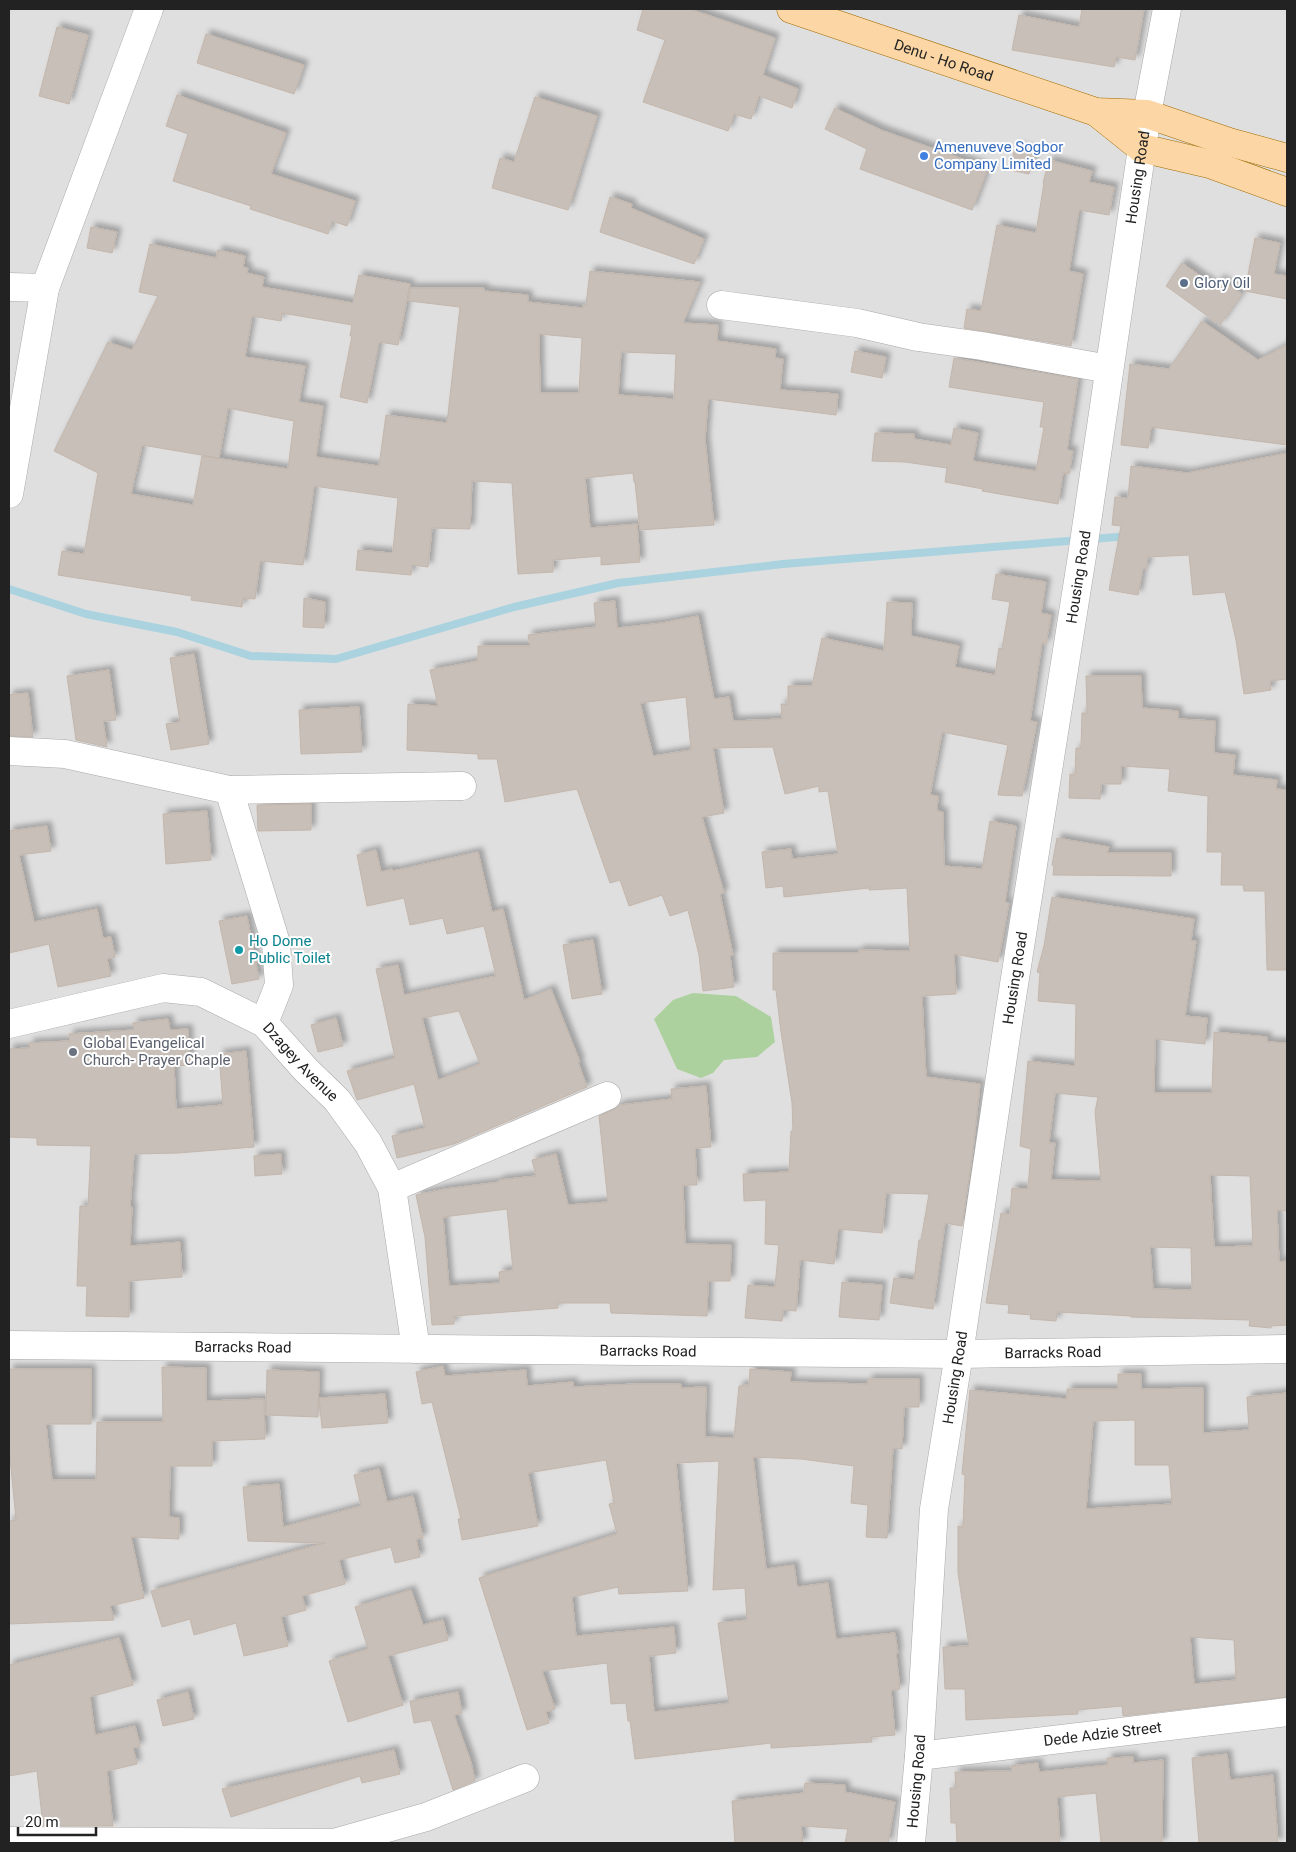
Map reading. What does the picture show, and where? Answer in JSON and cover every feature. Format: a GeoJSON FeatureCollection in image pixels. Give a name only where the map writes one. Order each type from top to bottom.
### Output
{"type":"FeatureCollection","features":[{"type":"Feature","properties":{"kind":"main road","name":"Denu - Ho Road"},"geometry":{"type":"LineString","coordinates":[[791,9],[1096,112],[1147,114],[1228,142],[1287,158]]}},
{"type":"Feature","properties":{"kind":"main road","name":"Denu - Ho Road"},"geometry":{"type":"LineString","coordinates":[[1096,112],[1141,148],[1210,164],[1287,192]]}},
{"type":"Feature","properties":{"kind":"street"},"geometry":{"type":"LineString","coordinates":[[9,494],[45,288],[149,9]]}},
{"type":"Feature","properties":{"kind":"street","name":"Housing Road"},"geometry":{"type":"LineString","coordinates":[[911,1843],[919,1756],[934,1509],[959,1354],[1010,1006],[1082,556],[1141,148],[1167,9]]}},
{"type":"Feature","properties":{"kind":"street"},"geometry":{"type":"LineString","coordinates":[[9,288],[45,288]]}},
{"type":"Feature","properties":{"kind":"street"},"geometry":{"type":"LineString","coordinates":[[721,305],[857,324],[918,337],[982,346],[1109,369]]}},
{"type":"Feature","properties":{"kind":"street"},"geometry":{"type":"LineString","coordinates":[[9,751],[65,754],[229,790],[462,786]]}},
{"type":"Feature","properties":{"kind":"street"},"geometry":{"type":"LineString","coordinates":[[229,790],[276,943],[279,985],[264,1023]]}},
{"type":"Feature","properties":{"kind":"street","name":"Dzagey Avenue"},"geometry":{"type":"LineString","coordinates":[[9,1024],[163,988],[201,992],[264,1023],[306,1070],[337,1100],[368,1143],[392,1188],[416,1349]]}},
{"type":"Feature","properties":{"kind":"street"},"geometry":{"type":"LineString","coordinates":[[392,1188],[607,1096]]}},
{"type":"Feature","properties":{"kind":"street","name":"Barracks Road"},"geometry":{"type":"LineString","coordinates":[[9,1345],[959,1354],[1287,1349]]}},
{"type":"Feature","properties":{"kind":"street","name":"Dede Adzie Street"},"geometry":{"type":"LineString","coordinates":[[919,1756],[1287,1712]]}},
{"type":"Feature","properties":{"kind":"street"},"geometry":{"type":"LineString","coordinates":[[9,1841],[334,1843],[426,1817],[525,1778]]}},
{"type":"Feature","properties":{"kind":"shaded area"},"geometry":{"type":"Polygon","coordinates":[[[9,9],[1287,9],[1287,1843],[9,1843],[9,9]]]}},
{"type":"Feature","properties":{"kind":"green space"},"geometry":{"type":"Polygon","coordinates":[[[693,993],[736,996],[771,1017],[775,1042],[757,1057],[724,1060],[713,1073],[701,1078],[677,1069],[654,1019],[673,1000],[693,993]]]}},
{"type":"Feature","properties":{"kind":"building"},"geometry":{"type":"Polygon","coordinates":[[[643,9],[690,9],[775,38],[763,75],[798,89],[792,108],[759,96],[751,119],[734,114],[728,131],[643,102],[665,40],[637,30],[643,9]]]}},
{"type":"Feature","properties":{"kind":"building"},"geometry":{"type":"Polygon","coordinates":[[[1082,9],[1144,9],[1135,60],[1116,57],[1114,67],[1012,50],[1019,15],[1079,27],[1082,9]]]}},
{"type":"Feature","properties":{"kind":"building"},"geometry":{"type":"Polygon","coordinates":[[[57,27],[88,35],[69,104],[39,96],[57,27]]]}},
{"type":"Feature","properties":{"kind":"building"},"geometry":{"type":"Polygon","coordinates":[[[206,34],[304,65],[294,94],[197,63],[206,34]]]}},
{"type":"Feature","properties":{"kind":"building"},"geometry":{"type":"Polygon","coordinates":[[[177,95],[286,133],[271,174],[355,201],[347,226],[332,221],[328,234],[250,209],[251,206],[173,181],[188,134],[166,126],[177,95]]]}},
{"type":"Feature","properties":{"kind":"building"},"geometry":{"type":"Polygon","coordinates":[[[535,97],[597,116],[568,210],[492,188],[500,158],[514,162],[535,97]]]}},
{"type":"Feature","properties":{"kind":"building"},"geometry":{"type":"Polygon","coordinates":[[[835,108],[881,130],[988,168],[972,210],[860,169],[867,149],[825,129],[835,108]]]}},
{"type":"Feature","properties":{"kind":"building"},"geometry":{"type":"Polygon","coordinates":[[[1015,147],[1035,152],[1029,174],[1010,170],[1015,147]]]}},
{"type":"Feature","properties":{"kind":"building"},"geometry":{"type":"Polygon","coordinates":[[[1049,160],[1092,171],[1089,182],[1114,187],[1109,215],[1079,210],[1069,271],[1083,274],[1071,346],[964,328],[967,309],[981,311],[997,225],[1036,233],[1043,183],[1049,160]]]}},
{"type":"Feature","properties":{"kind":"building"},"geometry":{"type":"Polygon","coordinates":[[[610,197],[632,204],[631,208],[704,239],[694,264],[600,232],[610,197]]]}},
{"type":"Feature","properties":{"kind":"building"},"geometry":{"type":"Polygon","coordinates":[[[91,227],[117,232],[112,253],[87,248],[91,227]]]}},
{"type":"Feature","properties":{"kind":"building"},"geometry":{"type":"Polygon","coordinates":[[[1255,238],[1280,243],[1274,274],[1287,276],[1287,299],[1245,291],[1255,238]]]}},
{"type":"Feature","properties":{"kind":"building"},"geometry":{"type":"Polygon","coordinates":[[[150,244],[216,258],[218,250],[245,256],[243,267],[248,268],[247,273],[264,277],[262,287],[353,303],[359,275],[410,284],[398,345],[379,342],[367,403],[340,397],[352,336],[350,336],[352,325],[282,313],[281,321],[252,316],[245,357],[305,366],[299,402],[323,406],[316,457],[379,466],[386,415],[447,423],[460,307],[409,301],[410,288],[484,288],[484,291],[528,295],[528,302],[583,308],[583,305],[586,305],[590,271],[700,282],[683,323],[718,325],[717,341],[776,349],[775,358],[783,359],[780,390],[838,394],[836,415],[708,399],[705,439],[714,525],[640,530],[633,473],[585,478],[590,528],[637,524],[640,562],[601,565],[601,556],[553,560],[553,572],[518,574],[512,483],[472,481],[470,529],[432,528],[428,567],[412,565],[411,575],[356,570],[358,550],[391,553],[393,551],[398,498],[314,486],[303,565],[260,561],[255,599],[243,598],[242,607],[191,600],[192,596],[58,575],[62,551],[84,554],[98,473],[54,451],[108,342],[132,350],[158,296],[139,292],[150,244]],[[539,334],[540,393],[579,393],[582,338],[539,334]],[[621,352],[618,395],[674,399],[676,354],[621,352]],[[228,408],[219,458],[142,445],[131,494],[193,505],[202,456],[288,469],[294,421],[228,408]]]}},
{"type":"Feature","properties":{"kind":"building"},"geometry":{"type":"Polygon","coordinates":[[[1182,263],[1215,286],[1220,279],[1242,294],[1220,325],[1166,286],[1182,263]]]}},
{"type":"Feature","properties":{"kind":"building"},"geometry":{"type":"Polygon","coordinates":[[[1202,321],[1258,360],[1287,345],[1287,445],[1151,427],[1148,448],[1121,445],[1130,364],[1169,369],[1202,321]]]}},
{"type":"Feature","properties":{"kind":"building"},"geometry":{"type":"Polygon","coordinates":[[[855,351],[886,357],[882,378],[851,372],[855,351]]]}},
{"type":"Feature","properties":{"kind":"building"},"geometry":{"type":"Polygon","coordinates":[[[954,358],[1078,379],[1067,450],[1073,451],[1069,474],[1063,473],[1058,504],[982,491],[983,489],[945,482],[947,468],[905,462],[872,461],[875,433],[914,434],[914,439],[951,445],[954,428],[978,433],[973,461],[1036,471],[1044,427],[1040,427],[1044,402],[949,387],[954,358]]]}},
{"type":"Feature","properties":{"kind":"building"},"geometry":{"type":"Polygon","coordinates":[[[1287,453],[1287,679],[1270,681],[1271,690],[1244,694],[1236,640],[1225,592],[1193,595],[1189,555],[1148,557],[1146,569],[1143,568],[1138,595],[1109,590],[1121,526],[1112,525],[1115,497],[1128,498],[1131,466],[1187,473],[1287,453]]]}},
{"type":"Feature","properties":{"kind":"building"},"geometry":{"type":"Polygon","coordinates":[[[996,574],[1046,582],[1041,613],[1051,615],[1046,644],[1042,643],[1030,721],[1037,722],[1022,796],[998,795],[1008,745],[942,732],[930,795],[938,796],[937,811],[943,812],[944,866],[982,869],[990,821],[1016,826],[1005,902],[1009,903],[998,962],[954,954],[956,994],[922,996],[926,1077],[980,1084],[962,1226],[945,1223],[933,1309],[890,1303],[894,1278],[914,1280],[919,1240],[921,1240],[929,1194],[886,1193],[882,1233],[838,1229],[834,1264],[800,1260],[796,1311],[783,1310],[782,1321],[745,1318],[748,1285],[775,1287],[779,1245],[765,1244],[766,1200],[744,1201],[743,1174],[789,1172],[791,1131],[793,1131],[792,1103],[776,990],[773,990],[773,953],[859,953],[859,950],[910,951],[907,888],[869,890],[869,888],[784,897],[783,886],[766,888],[762,852],[791,849],[792,859],[838,854],[828,791],[819,792],[819,786],[785,794],[773,747],[713,748],[724,813],[702,817],[724,893],[720,894],[733,955],[730,956],[734,987],[703,991],[699,955],[688,910],[670,916],[662,895],[629,906],[620,880],[610,883],[577,789],[505,802],[497,759],[478,759],[478,754],[407,750],[408,704],[438,706],[430,670],[478,661],[478,646],[530,646],[528,635],[596,627],[594,603],[615,601],[617,628],[662,623],[698,616],[714,699],[729,697],[733,721],[782,719],[781,704],[788,704],[788,686],[812,686],[822,638],[884,651],[887,602],[912,603],[911,636],[959,646],[955,667],[995,675],[999,648],[1002,649],[1010,602],[992,599],[996,574]],[[686,697],[640,703],[653,756],[691,750],[686,697]]]}},
{"type":"Feature","properties":{"kind":"building"},"geometry":{"type":"Polygon","coordinates":[[[304,598],[325,602],[324,628],[303,627],[304,598]]]}},
{"type":"Feature","properties":{"kind":"building"},"geometry":{"type":"Polygon","coordinates":[[[194,654],[209,744],[171,750],[166,724],[180,722],[170,658],[194,654]]]}},
{"type":"Feature","properties":{"kind":"building"},"geometry":{"type":"Polygon","coordinates":[[[109,670],[116,720],[103,721],[107,747],[76,740],[67,676],[109,670]]]}},
{"type":"Feature","properties":{"kind":"building"},"geometry":{"type":"Polygon","coordinates":[[[1086,676],[1141,676],[1142,708],[1178,711],[1178,719],[1215,721],[1214,753],[1235,755],[1233,775],[1277,780],[1276,789],[1287,790],[1287,970],[1267,970],[1265,891],[1244,891],[1243,885],[1221,885],[1222,852],[1207,852],[1208,796],[1168,791],[1170,769],[1121,766],[1121,784],[1101,784],[1100,799],[1069,798],[1070,774],[1075,775],[1076,748],[1081,748],[1082,713],[1087,713],[1086,676]]]}},
{"type":"Feature","properties":{"kind":"building"},"geometry":{"type":"Polygon","coordinates":[[[28,693],[33,737],[9,736],[9,695],[28,693]]]}},
{"type":"Feature","properties":{"kind":"building"},"geometry":{"type":"Polygon","coordinates":[[[359,707],[362,752],[301,754],[299,710],[359,707]]]}},
{"type":"Feature","properties":{"kind":"building"},"geometry":{"type":"Polygon","coordinates":[[[311,804],[311,830],[258,831],[257,805],[311,804]]]}},
{"type":"Feature","properties":{"kind":"building"},"geometry":{"type":"Polygon","coordinates":[[[207,811],[211,860],[166,864],[163,814],[207,811]]]}},
{"type":"Feature","properties":{"kind":"building"},"geometry":{"type":"Polygon","coordinates":[[[47,826],[51,851],[19,855],[34,922],[97,909],[103,938],[111,937],[115,957],[107,959],[111,976],[58,987],[49,944],[9,953],[9,831],[47,826]]]}},
{"type":"Feature","properties":{"kind":"building"},"geometry":{"type":"Polygon","coordinates":[[[1057,838],[1109,847],[1107,853],[1171,853],[1171,876],[1053,875],[1054,866],[1052,865],[1057,838]]]}},
{"type":"Feature","properties":{"kind":"building"},"geometry":{"type":"Polygon","coordinates":[[[376,850],[381,872],[478,852],[492,912],[503,909],[524,1000],[551,989],[580,1062],[578,1062],[587,1087],[454,1144],[397,1158],[392,1136],[425,1128],[414,1084],[357,1100],[347,1071],[395,1058],[376,969],[398,965],[404,995],[496,976],[484,926],[447,934],[443,918],[410,925],[404,898],[367,906],[357,855],[376,850]],[[459,1011],[422,1018],[438,1080],[480,1064],[459,1011]]]}},
{"type":"Feature","properties":{"kind":"building"},"geometry":{"type":"Polygon","coordinates":[[[1052,897],[1194,919],[1191,941],[1196,941],[1185,1016],[1207,1018],[1205,1044],[1155,1039],[1154,1093],[1212,1093],[1214,1032],[1267,1037],[1267,1042],[1287,1043],[1287,1211],[1277,1210],[1279,1262],[1287,1261],[1287,1325],[1271,1326],[1271,1328],[1249,1326],[1250,1320],[1131,1317],[1057,1312],[1056,1321],[1030,1319],[1031,1315],[1008,1313],[1009,1305],[986,1303],[1001,1213],[1010,1214],[1012,1188],[1028,1189],[1031,1149],[1020,1146],[1028,1061],[1075,1066],[1076,1004],[1038,1001],[1040,973],[1037,972],[1044,946],[1052,897]],[[1055,1093],[1049,1143],[1055,1143],[1051,1180],[1101,1181],[1095,1112],[1098,1097],[1055,1093]],[[1210,1175],[1214,1247],[1253,1246],[1250,1176],[1210,1175]],[[1150,1247],[1153,1289],[1192,1290],[1191,1248],[1150,1247]]]}},
{"type":"Feature","properties":{"kind":"building","name":"Ho Dome Public Toilet"},"geometry":{"type":"Polygon","coordinates":[[[247,916],[259,979],[232,984],[219,921],[247,916]]]}},
{"type":"Feature","properties":{"kind":"building"},"geometry":{"type":"Polygon","coordinates":[[[593,940],[602,994],[572,999],[563,945],[593,940]]]}},
{"type":"Feature","properties":{"kind":"building"},"geometry":{"type":"Polygon","coordinates":[[[336,1018],[343,1046],[318,1052],[311,1025],[336,1018]]]}},
{"type":"Feature","properties":{"kind":"building"},"geometry":{"type":"Polygon","coordinates":[[[168,1019],[170,1030],[188,1029],[190,1065],[174,1066],[176,1109],[223,1105],[219,1054],[246,1051],[254,1147],[178,1153],[134,1154],[130,1207],[132,1207],[130,1246],[180,1242],[182,1277],[129,1281],[129,1317],[86,1316],[87,1286],[77,1286],[80,1206],[88,1206],[91,1146],[37,1145],[37,1138],[9,1137],[9,1049],[30,1048],[29,1043],[70,1041],[69,1034],[134,1030],[133,1023],[168,1019]]]}},
{"type":"Feature","properties":{"kind":"building"},"geometry":{"type":"Polygon","coordinates":[[[706,1086],[711,1147],[695,1148],[697,1185],[683,1185],[685,1244],[731,1245],[730,1281],[708,1281],[707,1316],[611,1313],[610,1303],[557,1303],[558,1308],[454,1316],[454,1324],[432,1325],[425,1237],[416,1195],[499,1182],[499,1180],[536,1176],[532,1160],[556,1154],[568,1205],[608,1202],[599,1116],[620,1105],[672,1099],[671,1089],[706,1086]],[[507,1209],[443,1217],[449,1286],[500,1283],[499,1272],[513,1270],[507,1209]]]}},
{"type":"Feature","properties":{"kind":"building"},"geometry":{"type":"Polygon","coordinates":[[[281,1154],[282,1174],[255,1176],[254,1156],[281,1154]]]}},
{"type":"Feature","properties":{"kind":"building"},"geometry":{"type":"Polygon","coordinates":[[[842,1282],[882,1285],[879,1320],[839,1317],[842,1282]]]}},
{"type":"Feature","properties":{"kind":"building"},"geometry":{"type":"Polygon","coordinates":[[[443,1366],[445,1376],[526,1370],[527,1386],[573,1382],[573,1387],[681,1384],[681,1388],[706,1387],[705,1437],[734,1438],[739,1386],[749,1385],[750,1369],[791,1372],[790,1382],[868,1384],[868,1379],[919,1379],[919,1407],[904,1407],[902,1449],[893,1448],[887,1538],[866,1537],[868,1505],[851,1503],[854,1466],[801,1459],[753,1457],[766,1569],[794,1565],[797,1587],[828,1583],[836,1639],[895,1633],[900,1689],[891,1690],[895,1735],[871,1737],[872,1742],[771,1748],[771,1743],[635,1759],[626,1703],[611,1704],[607,1663],[542,1671],[555,1709],[546,1712],[549,1723],[527,1730],[479,1578],[617,1534],[609,1504],[614,1503],[606,1460],[528,1473],[538,1526],[462,1540],[458,1519],[461,1519],[432,1402],[422,1404],[416,1372],[443,1366]],[[719,1461],[676,1463],[688,1591],[619,1594],[618,1587],[572,1597],[576,1636],[674,1627],[676,1653],[649,1656],[654,1712],[729,1703],[718,1623],[747,1620],[745,1588],[713,1590],[719,1461]]]}},
{"type":"Feature","properties":{"kind":"building"},"geometry":{"type":"Polygon","coordinates":[[[162,1367],[206,1368],[206,1401],[264,1399],[265,1439],[212,1441],[212,1466],[170,1466],[169,1517],[179,1518],[179,1539],[131,1537],[144,1598],[110,1606],[114,1620],[9,1624],[9,1521],[16,1520],[9,1447],[9,1369],[91,1369],[91,1424],[46,1424],[52,1480],[96,1480],[97,1422],[163,1422],[162,1367]]]}},
{"type":"Feature","properties":{"kind":"building"},"geometry":{"type":"Polygon","coordinates":[[[267,1370],[319,1372],[318,1417],[266,1415],[267,1370]]]}},
{"type":"Feature","properties":{"kind":"building"},"geometry":{"type":"Polygon","coordinates":[[[1118,1374],[1141,1374],[1141,1389],[1203,1388],[1203,1433],[1249,1430],[1247,1397],[1287,1393],[1287,1697],[1123,1716],[1122,1706],[1077,1710],[1078,1714],[966,1720],[965,1689],[945,1689],[943,1647],[969,1646],[958,1573],[958,1526],[963,1527],[965,1475],[962,1474],[970,1390],[1067,1399],[1067,1389],[1118,1389],[1118,1374]],[[1135,1420],[1093,1421],[1086,1509],[1172,1504],[1169,1465],[1135,1465],[1135,1420]],[[1190,1637],[1194,1684],[1236,1680],[1234,1640],[1190,1637]]]}},
{"type":"Feature","properties":{"kind":"building"},"geometry":{"type":"Polygon","coordinates":[[[385,1394],[388,1423],[322,1428],[319,1398],[385,1394]]]}},
{"type":"Feature","properties":{"kind":"building"},"geometry":{"type":"Polygon","coordinates":[[[379,1469],[387,1502],[413,1496],[423,1538],[416,1539],[420,1557],[395,1563],[391,1547],[339,1560],[345,1584],[302,1596],[306,1610],[281,1617],[288,1646],[244,1656],[236,1623],[194,1635],[190,1619],[162,1627],[151,1591],[325,1543],[248,1541],[243,1487],[279,1484],[283,1527],[361,1506],[354,1475],[379,1469]]]}},
{"type":"Feature","properties":{"kind":"building"},"geometry":{"type":"Polygon","coordinates":[[[411,1590],[423,1625],[443,1620],[448,1640],[388,1656],[403,1705],[348,1722],[329,1661],[368,1649],[355,1607],[411,1590]]]}},
{"type":"Feature","properties":{"kind":"building"},"geometry":{"type":"Polygon","coordinates":[[[119,1638],[133,1685],[90,1697],[95,1735],[135,1726],[140,1746],[133,1748],[137,1764],[107,1771],[113,1826],[43,1826],[37,1771],[9,1776],[9,1665],[119,1638]]]}},
{"type":"Feature","properties":{"kind":"building"},"geometry":{"type":"Polygon","coordinates":[[[188,1692],[194,1719],[163,1726],[157,1700],[188,1692]]]}},
{"type":"Feature","properties":{"kind":"building"},"geometry":{"type":"Polygon","coordinates":[[[458,1692],[462,1713],[454,1715],[471,1762],[475,1781],[453,1790],[431,1720],[414,1723],[410,1701],[458,1692]]]}},
{"type":"Feature","properties":{"kind":"building"},"geometry":{"type":"Polygon","coordinates":[[[394,1750],[400,1774],[362,1783],[360,1776],[231,1817],[222,1789],[394,1750]]]}},
{"type":"Feature","properties":{"kind":"building"},"geometry":{"type":"Polygon","coordinates":[[[1227,1754],[1230,1780],[1273,1775],[1278,1843],[1199,1843],[1192,1758],[1227,1754]]]}},
{"type":"Feature","properties":{"kind":"building"},"geometry":{"type":"Polygon","coordinates":[[[1133,1757],[1133,1763],[1163,1760],[1162,1843],[1101,1843],[1096,1793],[1057,1797],[1060,1843],[957,1843],[956,1823],[951,1823],[950,1788],[956,1788],[955,1772],[1012,1771],[1011,1766],[1038,1763],[1039,1772],[1108,1765],[1107,1758],[1133,1757]]]}},
{"type":"Feature","properties":{"kind":"building"},"geometry":{"type":"Polygon","coordinates":[[[805,1783],[845,1785],[845,1792],[895,1802],[888,1843],[845,1843],[848,1829],[801,1826],[803,1843],[735,1843],[732,1801],[804,1793],[805,1783]]]}},
{"type":"Feature","properties":{"kind":"waterway"},"geometry":{"type":"LineString","coordinates":[[9,589],[86,614],[177,632],[251,656],[336,659],[514,607],[618,583],[783,564],[1129,536]]}},
{"type":"Feature","properties":{"kind":"place","name":"Amenuveve Sogbor Company Limited"},"geometry":{"type":"Point","coordinates":[924,156]}},
{"type":"Feature","properties":{"kind":"place","name":"Glory Oil"},"geometry":{"type":"Point","coordinates":[1184,283]}},
{"type":"Feature","properties":{"kind":"place","name":"Ho Dome Public Toilet"},"geometry":{"type":"Point","coordinates":[239,950]}},
{"type":"Feature","properties":{"kind":"place","name":"Global Evangelical Church- Prayer Chaple"},"geometry":{"type":"Point","coordinates":[73,1052]}}]}
